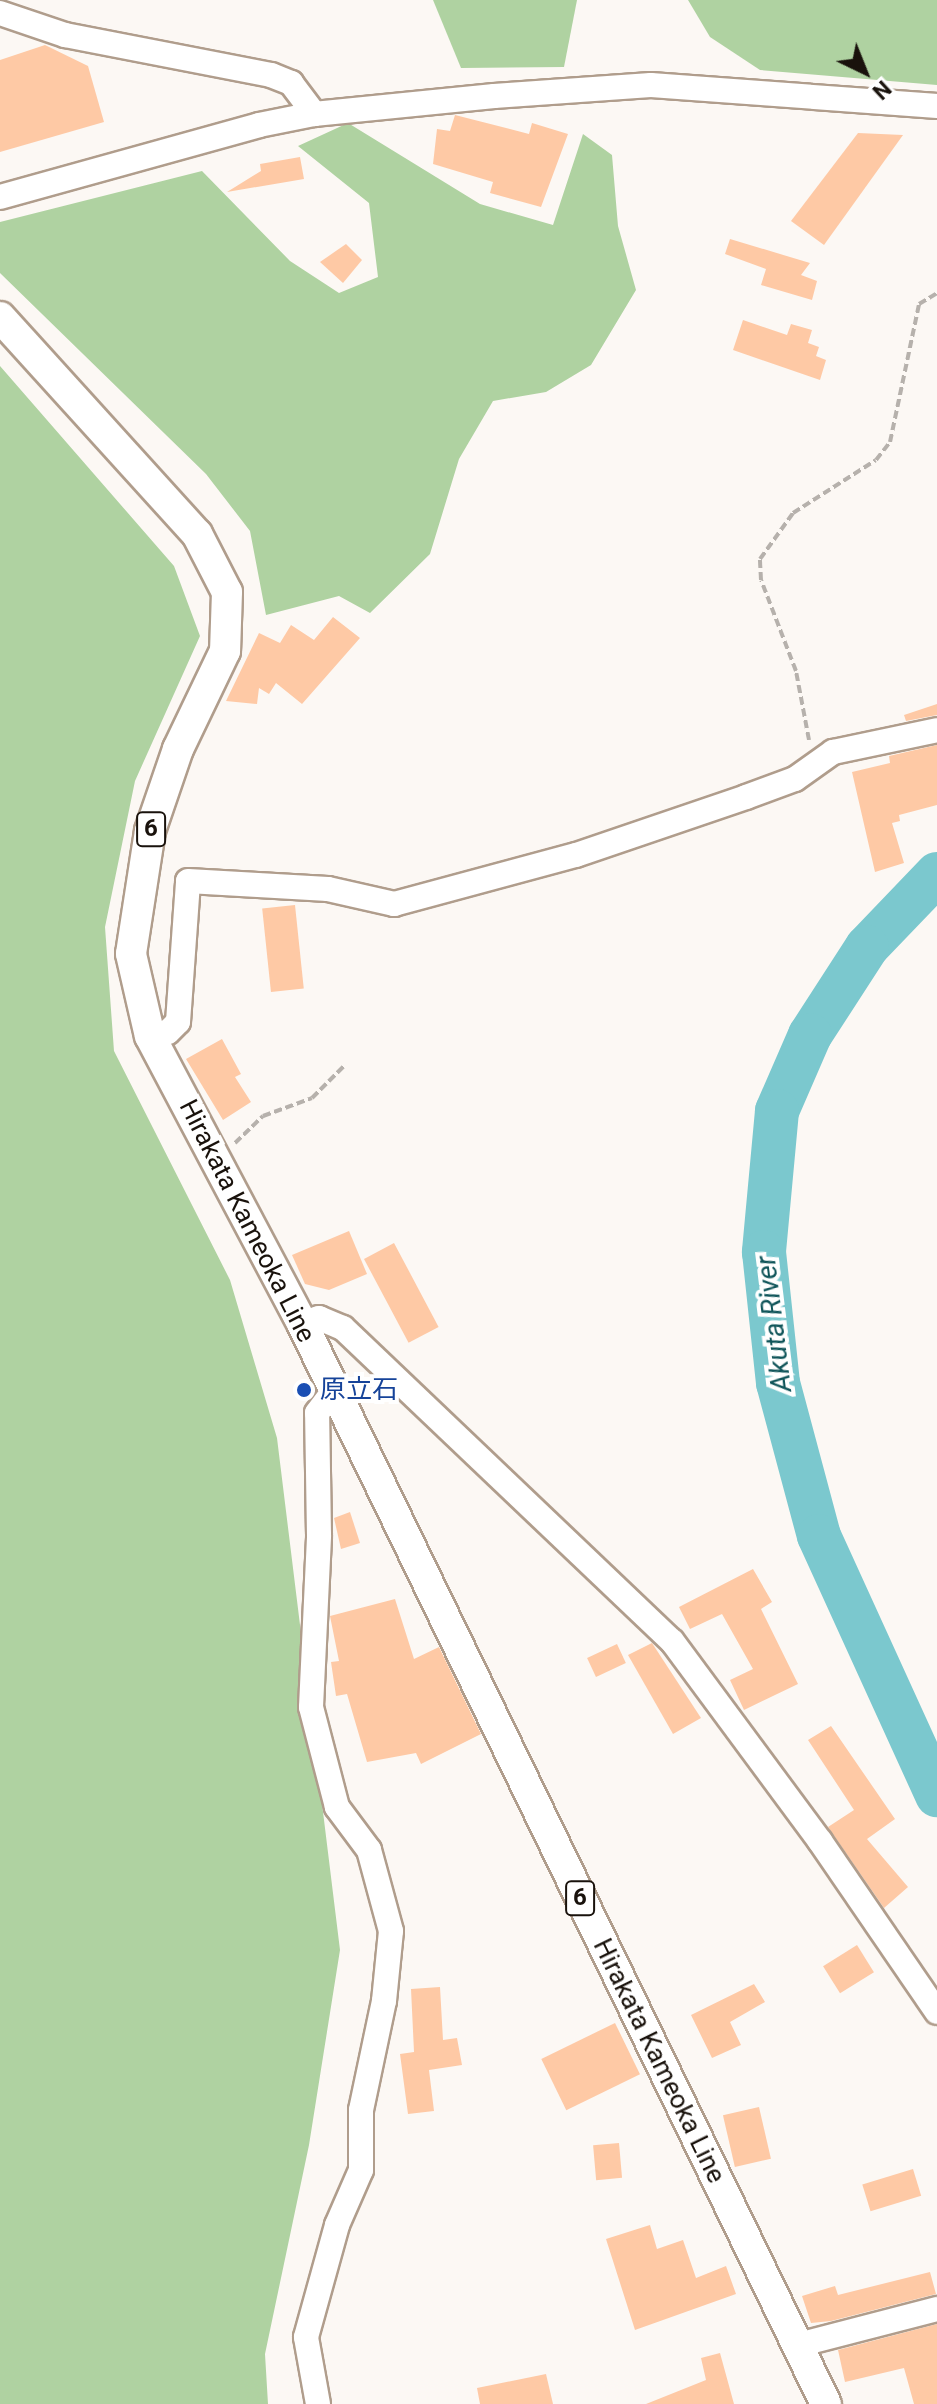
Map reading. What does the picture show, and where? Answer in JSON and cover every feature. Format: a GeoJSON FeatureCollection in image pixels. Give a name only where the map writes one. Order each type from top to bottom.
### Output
{"type":"FeatureCollection","features":[{"type":"Feature","properties":{"kind":"main road","name":"Hirakata Kameoka Line"},"geometry":{"type":"LineString","coordinates":[[0,317],[197,534],[227,592],[225,651],[178,749],[150,831],[131,954],[150,1036],[302,1323],[826,2404]]}},
{"type":"Feature","properties":{"kind":"street"},"geometry":{"type":"LineString","coordinates":[[0,13],[65,35],[271,75],[291,83],[314,114]]}},
{"type":"Feature","properties":{"kind":"street"},"geometry":{"type":"LineString","coordinates":[[0,197],[314,114],[651,85],[937,106]]}},
{"type":"Feature","properties":{"kind":"street"},"geometry":{"type":"LineString","coordinates":[[150,1036],[168,1032],[178,1022],[188,881],[328,889],[394,904],[605,845],[783,783],[833,752],[937,730]]}},
{"type":"Feature","properties":{"kind":"street"},"geometry":{"type":"LineString","coordinates":[[302,1323],[319,1318],[343,1328],[672,1641],[820,1841],[937,2012]]}},
{"type":"Feature","properties":{"kind":"street"},"geometry":{"type":"LineString","coordinates":[[318,2404],[306,2337],[337,2225],[361,2170],[361,2110],[384,2001],[391,1931],[369,1850],[337,1807],[311,1707],[319,1535],[317,1413],[333,1392]]}},
{"type":"Feature","properties":{"kind":"street"},"geometry":{"type":"LineString","coordinates":[[798,2345],[937,2309]]}},
{"type":"Feature","properties":{"kind":"path"},"geometry":{"type":"LineString","coordinates":[[813,763],[796,671],[761,580],[760,559],[793,513],[876,460],[890,442],[919,304],[937,293]]}},
{"type":"Feature","properties":{"kind":"path"},"geometry":{"type":"LineString","coordinates":[[216,1161],[263,1116],[312,1098],[345,1065]]}},
{"type":"Feature","properties":{"kind":"green space"},"geometry":{"type":"Polygon","coordinates":[[[433,0],[577,0],[564,67],[461,68],[433,0]]]}},
{"type":"Feature","properties":{"kind":"green space"},"geometry":{"type":"Polygon","coordinates":[[[688,0],[937,0],[937,85],[760,70],[710,37],[688,0]]]}},
{"type":"Feature","properties":{"kind":"green space"},"geometry":{"type":"Polygon","coordinates":[[[348,123],[480,204],[553,225],[583,134],[612,155],[618,226],[636,290],[591,365],[546,392],[493,401],[459,459],[430,554],[370,613],[339,596],[266,615],[250,531],[206,474],[0,273],[0,222],[202,171],[290,261],[339,293],[378,277],[369,203],[298,146],[348,123]]]}},
{"type":"Feature","properties":{"kind":"green space"},"geometry":{"type":"Polygon","coordinates":[[[0,366],[174,566],[200,636],[135,781],[105,927],[114,1051],[230,1280],[277,1438],[340,1950],[309,2145],[265,2354],[268,2404],[0,2404],[0,366]]]}},
{"type":"Feature","properties":{"kind":"building"},"geometry":{"type":"Polygon","coordinates":[[[45,45],[88,66],[104,122],[0,152],[0,60],[45,45]]]}},
{"type":"Feature","properties":{"kind":"building"},"geometry":{"type":"Polygon","coordinates":[[[455,115],[529,134],[532,123],[568,134],[541,207],[490,193],[493,182],[433,164],[437,129],[450,131],[455,115]]]}},
{"type":"Feature","properties":{"kind":"building"},"geometry":{"type":"Polygon","coordinates":[[[858,133],[903,135],[824,245],[791,221],[858,133]]]}},
{"type":"Feature","properties":{"kind":"building"},"geometry":{"type":"Polygon","coordinates":[[[300,157],[304,179],[227,192],[261,171],[260,164],[300,157]]]}},
{"type":"Feature","properties":{"kind":"building"},"geometry":{"type":"Polygon","coordinates":[[[730,239],[810,263],[801,275],[817,281],[812,300],[761,285],[766,269],[725,254],[730,239]]]}},
{"type":"Feature","properties":{"kind":"building"},"geometry":{"type":"Polygon","coordinates":[[[346,244],[362,260],[343,283],[320,262],[346,244]]]}},
{"type":"Feature","properties":{"kind":"building"},"geometry":{"type":"Polygon","coordinates":[[[743,320],[787,335],[791,324],[812,330],[808,343],[819,347],[816,356],[826,360],[820,380],[733,350],[743,320]]]}},
{"type":"Feature","properties":{"kind":"building"},"geometry":{"type":"Polygon","coordinates":[[[333,617],[360,638],[302,704],[276,683],[269,694],[259,688],[257,704],[226,701],[259,633],[280,643],[291,625],[314,640],[333,617]]]}},
{"type":"Feature","properties":{"kind":"building"},"geometry":{"type":"Polygon","coordinates":[[[937,704],[937,715],[906,721],[904,715],[937,704]]]}},
{"type":"Feature","properties":{"kind":"building"},"geometry":{"type":"Polygon","coordinates":[[[937,745],[937,805],[899,815],[900,821],[892,823],[904,863],[875,872],[852,772],[890,763],[889,756],[937,745]]]}},
{"type":"Feature","properties":{"kind":"building"},"geometry":{"type":"Polygon","coordinates":[[[295,905],[304,989],[271,992],[262,908],[295,905]]]}},
{"type":"Feature","properties":{"kind":"building"},"geometry":{"type":"Polygon","coordinates":[[[222,1039],[241,1074],[235,1077],[251,1102],[223,1120],[186,1059],[222,1039]]]}},
{"type":"Feature","properties":{"kind":"building"},"geometry":{"type":"Polygon","coordinates":[[[349,1231],[367,1274],[329,1290],[305,1284],[292,1255],[349,1231]]]}},
{"type":"Feature","properties":{"kind":"building"},"geometry":{"type":"Polygon","coordinates":[[[394,1243],[439,1327],[409,1343],[364,1259],[394,1243]]]}},
{"type":"Feature","properties":{"kind":"building"},"geometry":{"type":"Polygon","coordinates":[[[350,1512],[360,1543],[341,1549],[334,1518],[350,1512]]]}},
{"type":"Feature","properties":{"kind":"building"},"geometry":{"type":"Polygon","coordinates":[[[753,1569],[772,1602],[761,1609],[798,1684],[744,1710],[730,1680],[753,1669],[722,1614],[690,1629],[679,1607],[753,1569]]]}},
{"type":"Feature","properties":{"kind":"building"},"geometry":{"type":"Polygon","coordinates":[[[395,1599],[414,1659],[439,1647],[481,1734],[421,1764],[416,1753],[367,1762],[347,1694],[336,1696],[331,1662],[339,1661],[330,1616],[395,1599]]]}},
{"type":"Feature","properties":{"kind":"building"},"geometry":{"type":"Polygon","coordinates":[[[652,1643],[701,1718],[673,1734],[628,1655],[652,1643]]]}},
{"type":"Feature","properties":{"kind":"building"},"geometry":{"type":"Polygon","coordinates":[[[617,1644],[626,1663],[596,1677],[587,1658],[617,1644]]]}},
{"type":"Feature","properties":{"kind":"building"},"geometry":{"type":"Polygon","coordinates":[[[831,1726],[895,1819],[867,1839],[908,1887],[884,1908],[828,1827],[854,1810],[808,1740],[831,1726]]]}},
{"type":"Feature","properties":{"kind":"building"},"geometry":{"type":"Polygon","coordinates":[[[857,1945],[874,1972],[840,1993],[823,1966],[857,1945]]]}},
{"type":"Feature","properties":{"kind":"building"},"geometry":{"type":"Polygon","coordinates":[[[754,1984],[765,2002],[730,2022],[741,2045],[712,2058],[691,2015],[754,1984]]]}},
{"type":"Feature","properties":{"kind":"building"},"geometry":{"type":"Polygon","coordinates":[[[440,1987],[443,2040],[457,2038],[462,2065],[429,2070],[434,2111],[408,2114],[400,2054],[414,2052],[411,1989],[440,1987]]]}},
{"type":"Feature","properties":{"kind":"building"},"geometry":{"type":"Polygon","coordinates":[[[615,2023],[640,2074],[566,2110],[541,2059],[615,2023]]]}},
{"type":"Feature","properties":{"kind":"building"},"geometry":{"type":"Polygon","coordinates":[[[759,2107],[771,2159],[735,2167],[723,2115],[759,2107]]]}},
{"type":"Feature","properties":{"kind":"building"},"geometry":{"type":"Polygon","coordinates":[[[619,2143],[622,2178],[596,2180],[593,2145],[619,2143]]]}},
{"type":"Feature","properties":{"kind":"building"},"geometry":{"type":"Polygon","coordinates":[[[913,2169],[921,2196],[871,2211],[862,2184],[913,2169]]]}},
{"type":"Feature","properties":{"kind":"building"},"geometry":{"type":"Polygon","coordinates":[[[650,2225],[657,2249],[683,2240],[696,2278],[726,2266],[736,2294],[635,2330],[606,2239],[650,2225]]]}},
{"type":"Feature","properties":{"kind":"building"},"geometry":{"type":"Polygon","coordinates":[[[930,2272],[936,2294],[831,2321],[811,2323],[802,2296],[835,2286],[838,2295],[930,2272]]]}},
{"type":"Feature","properties":{"kind":"building"},"geometry":{"type":"Polygon","coordinates":[[[937,2324],[937,2404],[914,2404],[904,2368],[845,2382],[838,2350],[937,2324]]]}},
{"type":"Feature","properties":{"kind":"building"},"geometry":{"type":"Polygon","coordinates":[[[720,2353],[734,2404],[646,2404],[706,2380],[701,2358],[720,2353]]]}},
{"type":"Feature","properties":{"kind":"building"},"geometry":{"type":"Polygon","coordinates":[[[546,2374],[553,2404],[480,2404],[477,2388],[546,2374]]]}},
{"type":"Feature","properties":{"kind":"waterway","name":"Akuta River"},"geometry":{"type":"LineString","coordinates":[[937,874],[867,947],[810,1035],[777,1111],[764,1252],[778,1383],[819,1536],[937,1795]]}},
{"type":"Feature","properties":{"kind":"place","name":"原立石"},"geometry":{"type":"Point","coordinates":[304,1390]}}]}
